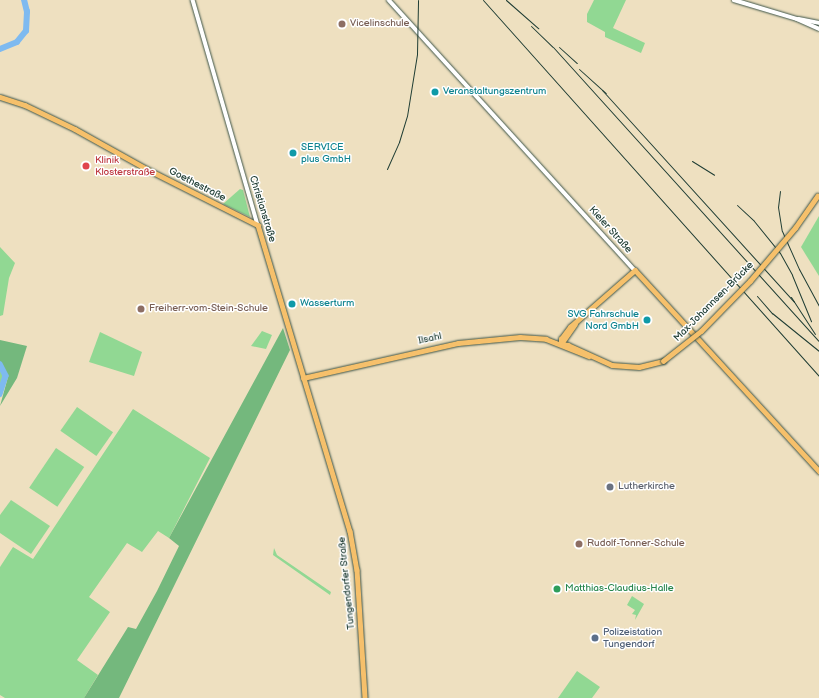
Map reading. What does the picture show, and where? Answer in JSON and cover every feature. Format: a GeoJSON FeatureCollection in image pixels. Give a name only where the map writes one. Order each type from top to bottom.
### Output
{"type":"FeatureCollection","features":[{"type":"Feature","properties":{"kind":"main road","name":"Goethestraße"},"geometry":{"type":"LineString","coordinates":[[0,98],[25,105],[87,135],[150,171],[258,225]]}},
{"type":"Feature","properties":{"kind":"main road","name":"Max-Johannsen-Brücke"},"geometry":{"type":"LineString","coordinates":[[561,344],[612,365],[628,368],[652,365],[663,361],[701,331],[750,281],[795,228],[819,191]]}},
{"type":"Feature","properties":{"kind":"main road","name":"Christianstraße"},"geometry":{"type":"LineString","coordinates":[[258,225],[317,422]]}},
{"type":"Feature","properties":{"kind":"main road"},"geometry":{"type":"LineString","coordinates":[[561,344],[564,335],[575,324],[635,270]]}},
{"type":"Feature","properties":{"kind":"main road","name":"Kieler Straße"},"geometry":{"type":"LineString","coordinates":[[635,270],[819,470]]}},
{"type":"Feature","properties":{"kind":"main road"},"geometry":{"type":"LineString","coordinates":[[561,344],[568,337],[575,324]]}},
{"type":"Feature","properties":{"kind":"main road","name":"Ilsahl"},"geometry":{"type":"LineString","coordinates":[[303,378],[464,342],[520,337],[546,339],[561,344]]}},
{"type":"Feature","properties":{"kind":"main road"},"geometry":{"type":"LineString","coordinates":[[568,337],[574,347]]}},
{"type":"Feature","properties":{"kind":"main road","name":"Max-Johannsen-Brücke"},"geometry":{"type":"LineString","coordinates":[[561,344],[574,347],[589,356]]}},
{"type":"Feature","properties":{"kind":"main road","name":"Tungendorfer Straße"},"geometry":{"type":"LineString","coordinates":[[317,422],[350,531],[357,570],[365,698]]}},
{"type":"Feature","properties":{"kind":"street","name":"Christianstraße"},"geometry":{"type":"LineString","coordinates":[[192,0],[258,225]]}},
{"type":"Feature","properties":{"kind":"street","name":"Kieler Straße"},"geometry":{"type":"LineString","coordinates":[[388,0],[635,270]]}},
{"type":"Feature","properties":{"kind":"street"},"geometry":{"type":"LineString","coordinates":[[734,0],[798,19],[819,22]]}},
{"type":"Feature","properties":{"kind":"street"},"geometry":{"type":"LineString","coordinates":[[798,19],[819,29]]}},
{"type":"Feature","properties":{"kind":"green space"},"geometry":{"type":"Polygon","coordinates":[[[594,0],[626,0],[613,28],[645,43],[641,53],[605,37],[605,32],[587,22],[587,14],[594,0]]]}},
{"type":"Feature","properties":{"kind":"green space"},"geometry":{"type":"Polygon","coordinates":[[[240,189],[243,190],[250,217],[223,204],[240,189]]]}},
{"type":"Feature","properties":{"kind":"green space"},"geometry":{"type":"Polygon","coordinates":[[[819,216],[819,276],[801,247],[819,216]]]}},
{"type":"Feature","properties":{"kind":"green space"},"geometry":{"type":"Polygon","coordinates":[[[0,247],[15,263],[9,278],[3,315],[0,316],[0,247]]]}},
{"type":"Feature","properties":{"kind":"green space"},"geometry":{"type":"Polygon","coordinates":[[[283,328],[290,350],[119,698],[84,698],[128,627],[136,629],[157,591],[179,546],[169,538],[283,328]]]}},
{"type":"Feature","properties":{"kind":"green space"},"geometry":{"type":"Polygon","coordinates":[[[262,331],[272,335],[266,349],[251,346],[262,331]]]}},
{"type":"Feature","properties":{"kind":"green space"},"geometry":{"type":"Polygon","coordinates":[[[100,332],[142,352],[134,376],[89,362],[100,332]]]}},
{"type":"Feature","properties":{"kind":"green space"},"geometry":{"type":"Polygon","coordinates":[[[0,340],[27,346],[17,378],[0,406],[8,377],[0,362],[0,340]]]}},
{"type":"Feature","properties":{"kind":"green space"},"geometry":{"type":"Polygon","coordinates":[[[0,362],[8,377],[0,398],[0,362]]]}},
{"type":"Feature","properties":{"kind":"green space"},"geometry":{"type":"Polygon","coordinates":[[[77,407],[113,432],[96,456],[60,431],[77,407]]]}},
{"type":"Feature","properties":{"kind":"green space"},"geometry":{"type":"Polygon","coordinates":[[[133,409],[210,458],[169,538],[158,531],[142,552],[127,543],[89,597],[110,612],[77,660],[98,675],[84,698],[5,698],[0,695],[0,567],[13,547],[33,559],[133,409]]]}},
{"type":"Feature","properties":{"kind":"green space"},"geometry":{"type":"Polygon","coordinates":[[[56,448],[84,467],[57,507],[29,488],[56,448]]]}},
{"type":"Feature","properties":{"kind":"green space"},"geometry":{"type":"Polygon","coordinates":[[[11,500],[50,526],[31,554],[0,533],[0,515],[11,500]]]}},
{"type":"Feature","properties":{"kind":"green space"},"geometry":{"type":"Polygon","coordinates":[[[274,548],[277,555],[331,592],[330,595],[273,555],[274,548]]]}},
{"type":"Feature","properties":{"kind":"green space"},"geometry":{"type":"Polygon","coordinates":[[[632,596],[644,604],[635,620],[636,615],[632,614],[635,610],[627,605],[632,596]]]}},
{"type":"Feature","properties":{"kind":"green space"},"geometry":{"type":"Polygon","coordinates":[[[577,671],[600,687],[592,698],[558,698],[577,671]]]}},
{"type":"Feature","properties":{"kind":"waterway"},"geometry":{"type":"LineString","coordinates":[[0,49],[17,42],[26,31],[27,12],[24,0]]}},
{"type":"Feature","properties":{"kind":"waterway"},"geometry":{"type":"LineString","coordinates":[[0,364],[6,376],[0,394]]}},
{"type":"Feature","properties":{"kind":"railway"},"geometry":{"type":"LineString","coordinates":[[387,169],[399,142],[407,116],[417,54],[418,0]]}},
{"type":"Feature","properties":{"kind":"railway"},"geometry":{"type":"LineString","coordinates":[[483,0],[819,376]]}},
{"type":"Feature","properties":{"kind":"railway"},"geometry":{"type":"LineString","coordinates":[[506,0],[538,28]]}},
{"type":"Feature","properties":{"kind":"railway"},"geometry":{"type":"LineString","coordinates":[[531,26],[553,47],[819,341]]}},
{"type":"Feature","properties":{"kind":"railway"},"geometry":{"type":"LineString","coordinates":[[559,47],[577,63]]}},
{"type":"Feature","properties":{"kind":"railway"},"geometry":{"type":"LineString","coordinates":[[579,69],[606,93]]}},
{"type":"Feature","properties":{"kind":"railway"},"geometry":{"type":"LineString","coordinates":[[602,90],[794,302]]}},
{"type":"Feature","properties":{"kind":"railway"},"geometry":{"type":"LineString","coordinates":[[692,161],[714,175]]}},
{"type":"Feature","properties":{"kind":"railway"},"geometry":{"type":"LineString","coordinates":[[780,191],[778,207],[782,231],[799,269],[819,306]]}},
{"type":"Feature","properties":{"kind":"railway"},"geometry":{"type":"LineString","coordinates":[[737,205],[754,221],[780,253],[792,275],[811,321]]}},
{"type":"Feature","properties":{"kind":"railway"},"geometry":{"type":"LineString","coordinates":[[757,296],[772,313],[819,351]]}},
{"type":"Feature","properties":{"kind":"railway"},"geometry":{"type":"LineString","coordinates":[[791,297],[815,334]]}},
{"type":"Feature","properties":{"kind":"place","name":"Vicelinschule"},"geometry":{"type":"Point","coordinates":[342,24]}},
{"type":"Feature","properties":{"kind":"place","name":"Veranstaltungszentrum"},"geometry":{"type":"Point","coordinates":[435,92]}},
{"type":"Feature","properties":{"kind":"place","name":"SERVICE plus GmbH"},"geometry":{"type":"Point","coordinates":[293,153]}},
{"type":"Feature","properties":{"kind":"place","name":"Klinik Klosterstraße"},"geometry":{"type":"Point","coordinates":[86,166]}},
{"type":"Feature","properties":{"kind":"place","name":"Wasserturm"},"geometry":{"type":"Point","coordinates":[292,304]}},
{"type":"Feature","properties":{"kind":"place","name":"Freiherr-vom-Stein-Schule"},"geometry":{"type":"Point","coordinates":[141,309]}},
{"type":"Feature","properties":{"kind":"place","name":"SVG Fahrschule Nord GmbH"},"geometry":{"type":"Point","coordinates":[647,320]}},
{"type":"Feature","properties":{"kind":"place","name":"Lutherkirche"},"geometry":{"type":"Point","coordinates":[610,487]}},
{"type":"Feature","properties":{"kind":"place","name":"Rudolf-Tonner-Schule"},"geometry":{"type":"Point","coordinates":[579,544]}},
{"type":"Feature","properties":{"kind":"place","name":"Matthias-Claudius-Halle"},"geometry":{"type":"Point","coordinates":[557,589]}},
{"type":"Feature","properties":{"kind":"place","name":"Polizeistation Tungendorf"},"geometry":{"type":"Point","coordinates":[595,638]}}]}
